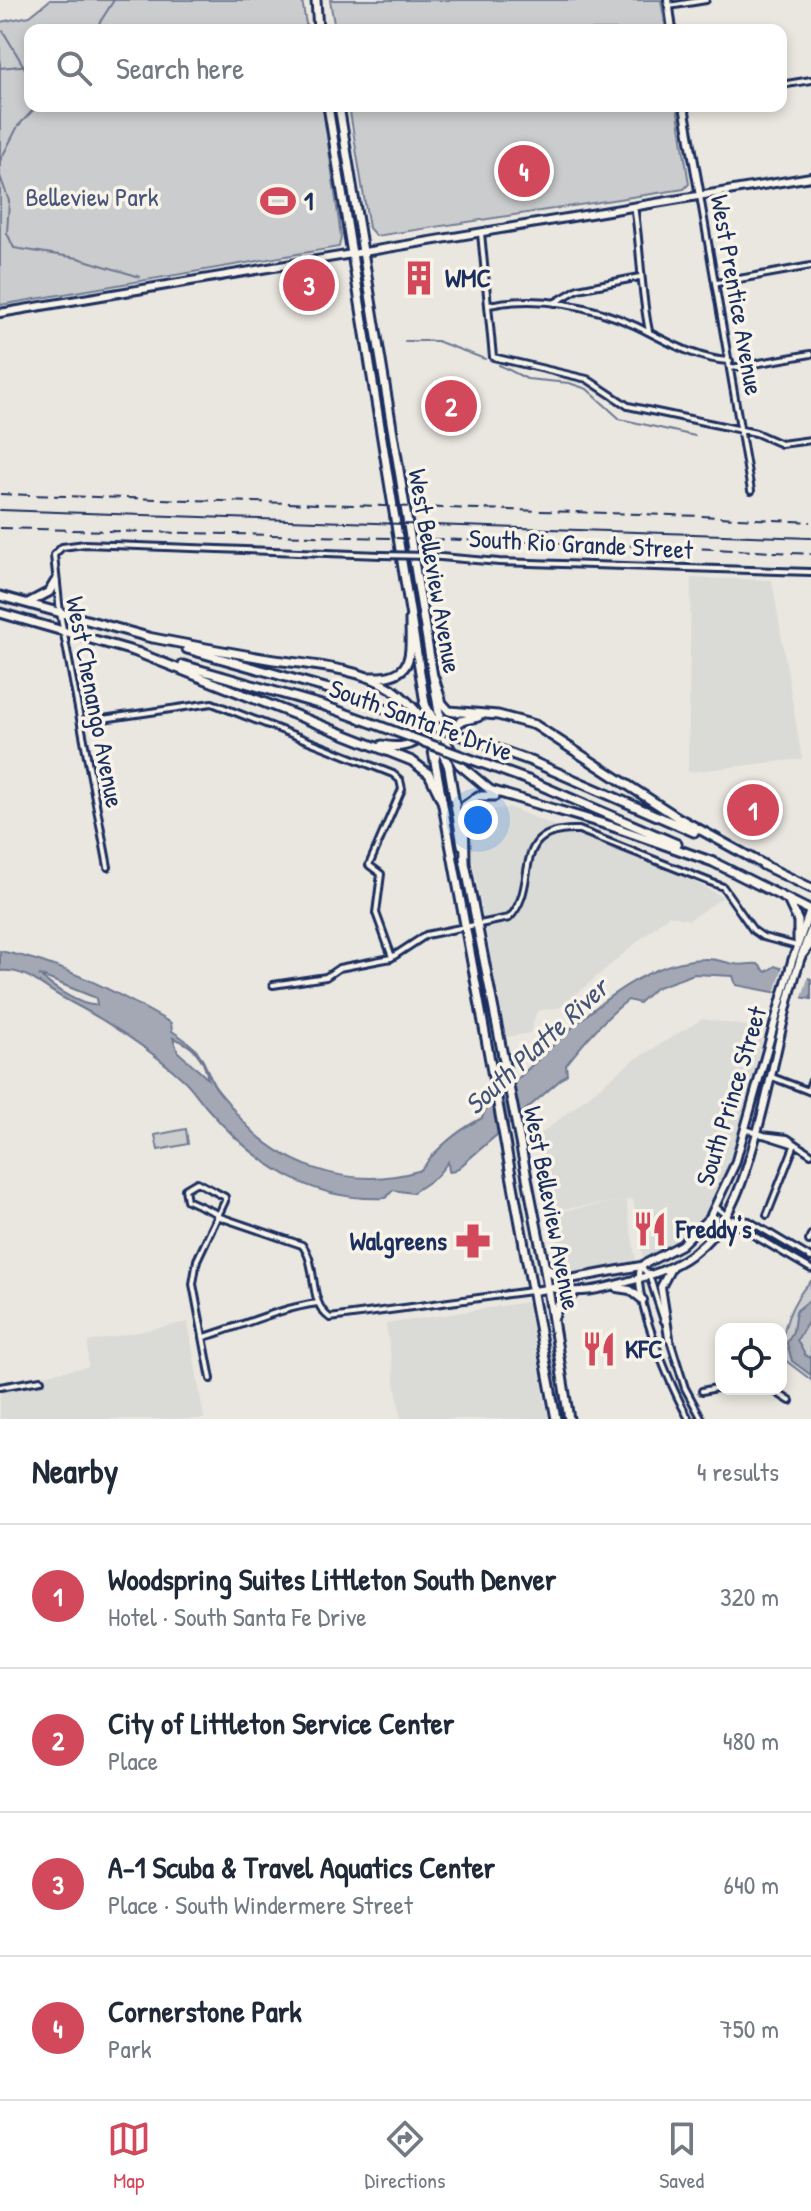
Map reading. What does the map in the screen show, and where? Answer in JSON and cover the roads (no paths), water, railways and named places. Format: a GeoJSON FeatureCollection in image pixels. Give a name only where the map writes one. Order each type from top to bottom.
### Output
{"type":"FeatureCollection","features":[{"type":"Feature","properties":{"kind":"main road"},"geometry":{"type":"LineString","coordinates":[[316,0],[320,24]]}},
{"type":"Feature","properties":{"kind":"main road","name":"West Belleview Avenue"},"geometry":{"type":"LineString","coordinates":[[329,112],[424,703],[433,728],[435,759],[463,927],[508,1142],[558,1419]]}},
{"type":"Feature","properties":{"kind":"main road","name":"West Belleview Avenue"},"geometry":{"type":"LineString","coordinates":[[340,112],[440,715],[441,741],[449,767],[476,925],[551,1289],[553,1323],[569,1419]]}},
{"type":"Feature","properties":{"kind":"main road"},"geometry":{"type":"LineString","coordinates":[[26,604],[42,598],[55,582]]}},
{"type":"Feature","properties":{"kind":"main road","name":"South Santa Fe Drive"},"geometry":{"type":"LineString","coordinates":[[0,596],[329,689],[531,761],[811,886]]}},
{"type":"Feature","properties":{"kind":"main road","name":"South Santa Fe Drive"},"geometry":{"type":"LineString","coordinates":[[0,613],[325,706],[528,780],[716,863],[811,910]]}},
{"type":"Feature","properties":{"kind":"main road"},"geometry":{"type":"LineString","coordinates":[[360,676],[389,677],[404,669],[410,657],[410,619]]}},
{"type":"Feature","properties":{"kind":"main road"},"geometry":{"type":"LineString","coordinates":[[148,637],[360,676],[382,683],[400,695],[433,728],[472,778],[490,790],[611,826],[716,863]]}},
{"type":"Feature","properties":{"kind":"main road"},"geometry":{"type":"LineString","coordinates":[[136,652],[361,739],[422,766],[442,801]]}},
{"type":"Feature","properties":{"kind":"main road"},"geometry":{"type":"LineString","coordinates":[[434,678],[442,703],[449,711],[507,717],[546,731],[677,817],[766,866]]}},
{"type":"Feature","properties":{"kind":"main road"},"geometry":{"type":"LineString","coordinates":[[361,739],[402,747],[433,728],[440,715]]}},
{"type":"Feature","properties":{"kind":"main road"},"geometry":{"type":"LineString","coordinates":[[435,759],[441,741],[457,723],[476,717],[518,721],[546,731]]}},
{"type":"Feature","properties":{"kind":"main road"},"geometry":{"type":"LineString","coordinates":[[465,861],[462,816],[466,804],[485,795],[521,801]]}},
{"type":"Feature","properties":{"kind":"main road"},"geometry":{"type":"LineString","coordinates":[[787,900],[797,919],[798,943]]}},
{"type":"Feature","properties":{"kind":"main road"},"geometry":{"type":"LineString","coordinates":[[802,955],[811,943]]}},
{"type":"Feature","properties":{"kind":"main road"},"geometry":{"type":"LineString","coordinates":[[544,1264],[552,1274],[570,1279]]}},
{"type":"Feature","properties":{"kind":"main road"},"geometry":{"type":"LineString","coordinates":[[553,1323],[559,1304],[573,1294]]}},
{"type":"Feature","properties":{"kind":"street"},"geometry":{"type":"LineString","coordinates":[[671,24],[668,3],[706,0]]}},
{"type":"Feature","properties":{"kind":"street"},"geometry":{"type":"LineString","coordinates":[[787,84],[811,80]]}},
{"type":"Feature","properties":{"kind":"street","name":"West Prentice Avenue"},"geometry":{"type":"LineString","coordinates":[[685,112],[751,491]]}},
{"type":"Feature","properties":{"kind":"street"},"geometry":{"type":"LineString","coordinates":[[0,313],[811,177]]}},
{"type":"Feature","properties":{"kind":"street"},"geometry":{"type":"LineString","coordinates":[[634,206],[641,246],[640,277],[649,332]]}},
{"type":"Feature","properties":{"kind":"street"},"geometry":{"type":"LineString","coordinates":[[481,233],[493,357],[587,379],[628,406],[741,431],[781,444],[811,440]]}},
{"type":"Feature","properties":{"kind":"street"},"geometry":{"type":"LineString","coordinates":[[717,283],[811,266]]}},
{"type":"Feature","properties":{"kind":"street"},"geometry":{"type":"LineString","coordinates":[[554,303],[578,289],[640,277]]}},
{"type":"Feature","properties":{"kind":"street"},"geometry":{"type":"LineString","coordinates":[[489,305],[520,301],[554,303],[606,313],[665,342],[730,361]]}},
{"type":"Feature","properties":{"kind":"street"},"geometry":{"type":"LineString","coordinates":[[731,368],[811,354]]}},
{"type":"Feature","properties":{"kind":"street","name":"South Rio Grande Street"},"geometry":{"type":"LineString","coordinates":[[62,547],[85,544],[811,572]]}},
{"type":"Feature","properties":{"kind":"street","name":"West Chenango Avenue"},"geometry":{"type":"LineString","coordinates":[[62,547],[54,555],[55,582],[108,867]]}},
{"type":"Feature","properties":{"kind":"street"},"geometry":{"type":"LineString","coordinates":[[82,722],[212,703],[393,774],[400,780],[402,789],[369,865],[381,874],[376,913],[392,957]]}},
{"type":"Feature","properties":{"kind":"street"},"geometry":{"type":"LineString","coordinates":[[273,985],[326,977],[339,968],[392,957],[426,935],[509,918],[521,899],[528,857],[538,841],[565,829],[579,830],[723,887],[753,930],[763,937],[798,943]]}},
{"type":"Feature","properties":{"kind":"street","name":"South Prince Street"},"geometry":{"type":"LineString","coordinates":[[318,1303],[324,1314],[334,1319],[551,1289],[573,1294],[637,1280],[674,1265],[703,1245],[731,1217],[760,1134],[788,1012],[798,943],[811,910]]}},
{"type":"Feature","properties":{"kind":"street","name":"South Prince Street"},"geometry":{"type":"LineString","coordinates":[[551,1289],[570,1279],[641,1266],[690,1238],[716,1207],[731,1177],[778,1009],[811,930]]}},
{"type":"Feature","properties":{"kind":"street"},"geometry":{"type":"LineString","coordinates":[[772,1077],[810,1092],[811,1082]]}},
{"type":"Feature","properties":{"kind":"street"},"geometry":{"type":"LineString","coordinates":[[745,1129],[795,1144],[811,1154]]}},
{"type":"Feature","properties":{"kind":"street"},"geometry":{"type":"LineString","coordinates":[[767,1215],[795,1144]]}},
{"type":"Feature","properties":{"kind":"street"},"geometry":{"type":"LineString","coordinates":[[204,1337],[262,1320],[293,1306],[318,1303],[310,1257],[302,1245],[218,1215],[187,1200],[184,1194],[186,1187],[197,1182],[224,1193],[225,1201],[218,1215],[197,1260],[193,1284],[211,1379]]}},
{"type":"Feature","properties":{"kind":"street"},"geometry":{"type":"LineString","coordinates":[[716,1207],[738,1226],[811,1269]]}},
{"type":"Feature","properties":{"kind":"street"},"geometry":{"type":"LineString","coordinates":[[731,1217],[749,1221],[811,1258]]}},
{"type":"Feature","properties":{"kind":"street"},"geometry":{"type":"LineString","coordinates":[[809,1241],[811,1235]]}},
{"type":"Feature","properties":{"kind":"street"},"geometry":{"type":"LineString","coordinates":[[669,1338],[661,1287],[674,1265]]}},
{"type":"Feature","properties":{"kind":"street"},"geometry":{"type":"LineString","coordinates":[[641,1266],[649,1275],[685,1388],[702,1419]]}},
{"type":"Feature","properties":{"kind":"street"},"geometry":{"type":"LineString","coordinates":[[641,1266],[637,1280],[643,1300],[668,1376],[689,1419]]}},
{"type":"Feature","properties":{"kind":"street"},"geometry":{"type":"LineString","coordinates":[[605,1288],[626,1288],[643,1300]]}},
{"type":"Feature","properties":{"kind":"street"},"geometry":{"type":"LineString","coordinates":[[0,1387],[41,1380]]}},
{"type":"Feature","properties":{"kind":"street"},"geometry":{"type":"LineString","coordinates":[[702,1391],[715,1388]]}},
{"type":"Feature","properties":{"kind":"street"},"geometry":{"type":"LineString","coordinates":[[780,1395],[790,1401]]}},
{"type":"Feature","properties":{"kind":"waterway"},"geometry":{"type":"LineString","coordinates":[[99,24],[114,0]]}},
{"type":"Feature","properties":{"kind":"waterway"},"geometry":{"type":"LineString","coordinates":[[3,31],[24,67]]}},
{"type":"Feature","properties":{"kind":"waterway"},"geometry":{"type":"LineString","coordinates":[[0,68],[24,66]]}},
{"type":"Feature","properties":{"kind":"waterway"},"geometry":{"type":"LineString","coordinates":[[0,161],[18,126],[31,112]]}},
{"type":"Feature","properties":{"kind":"waterway"},"geometry":{"type":"LineString","coordinates":[[0,176],[9,201],[7,233],[14,248],[78,258],[140,277]]}},
{"type":"Feature","properties":{"kind":"waterway"},"geometry":{"type":"LineString","coordinates":[[405,341],[437,341],[485,359]]}},
{"type":"Feature","properties":{"kind":"waterway"},"geometry":{"type":"LineString","coordinates":[[499,365],[527,379],[569,383],[587,389],[620,419],[695,436]]}},
{"type":"Feature","properties":{"kind":"tram line"},"geometry":{"type":"LineString","coordinates":[[0,510],[811,538]]}},
{"type":"Feature","properties":{"kind":"railway"},"geometry":{"type":"LineString","coordinates":[[0,494],[811,522]]}},
{"type":"Feature","properties":{"kind":"railway"},"geometry":{"type":"LineString","coordinates":[[0,528],[507,541],[811,554]]}},
{"type":"Feature","properties":{"kind":"place","name":"Cornerstone Park"},"geometry":{"type":"Point","coordinates":[524,171]}},
{"type":"Feature","properties":{"kind":"place","name":"1"},"geometry":{"type":"Point","coordinates":[278,201]}},
{"type":"Feature","properties":{"kind":"place","name":"WMC"},"geometry":{"type":"Point","coordinates":[419,278]}},
{"type":"Feature","properties":{"kind":"place","name":"A-1 Scuba & Travel Aquatics Center"},"geometry":{"type":"Point","coordinates":[309,285]}},
{"type":"Feature","properties":{"kind":"place","name":"City of Littleton Service Center"},"geometry":{"type":"Point","coordinates":[451,406]}},
{"type":"Feature","properties":{"kind":"place","name":"Woodspring Suites Littleton South Denver"},"geometry":{"type":"Point","coordinates":[753,810]}},
{"type":"Feature","properties":{"kind":"place","name":"Freddy's"},"geometry":{"type":"Point","coordinates":[650,1229]}},
{"type":"Feature","properties":{"kind":"place","name":"Walgreens"},"geometry":{"type":"Point","coordinates":[473,1241]}},
{"type":"Feature","properties":{"kind":"place","name":"KFC"},"geometry":{"type":"Point","coordinates":[599,1349]}},
{"type":"Feature","properties":{"kind":"park label","name":"Belleview Park"},"geometry":{"type":"Point","coordinates":[92,197]}},
{"type":"Feature","properties":{"kind":"water label","name":"South Platte River"},"geometry":{"type":"Point","coordinates":[536,1046]}}]}
